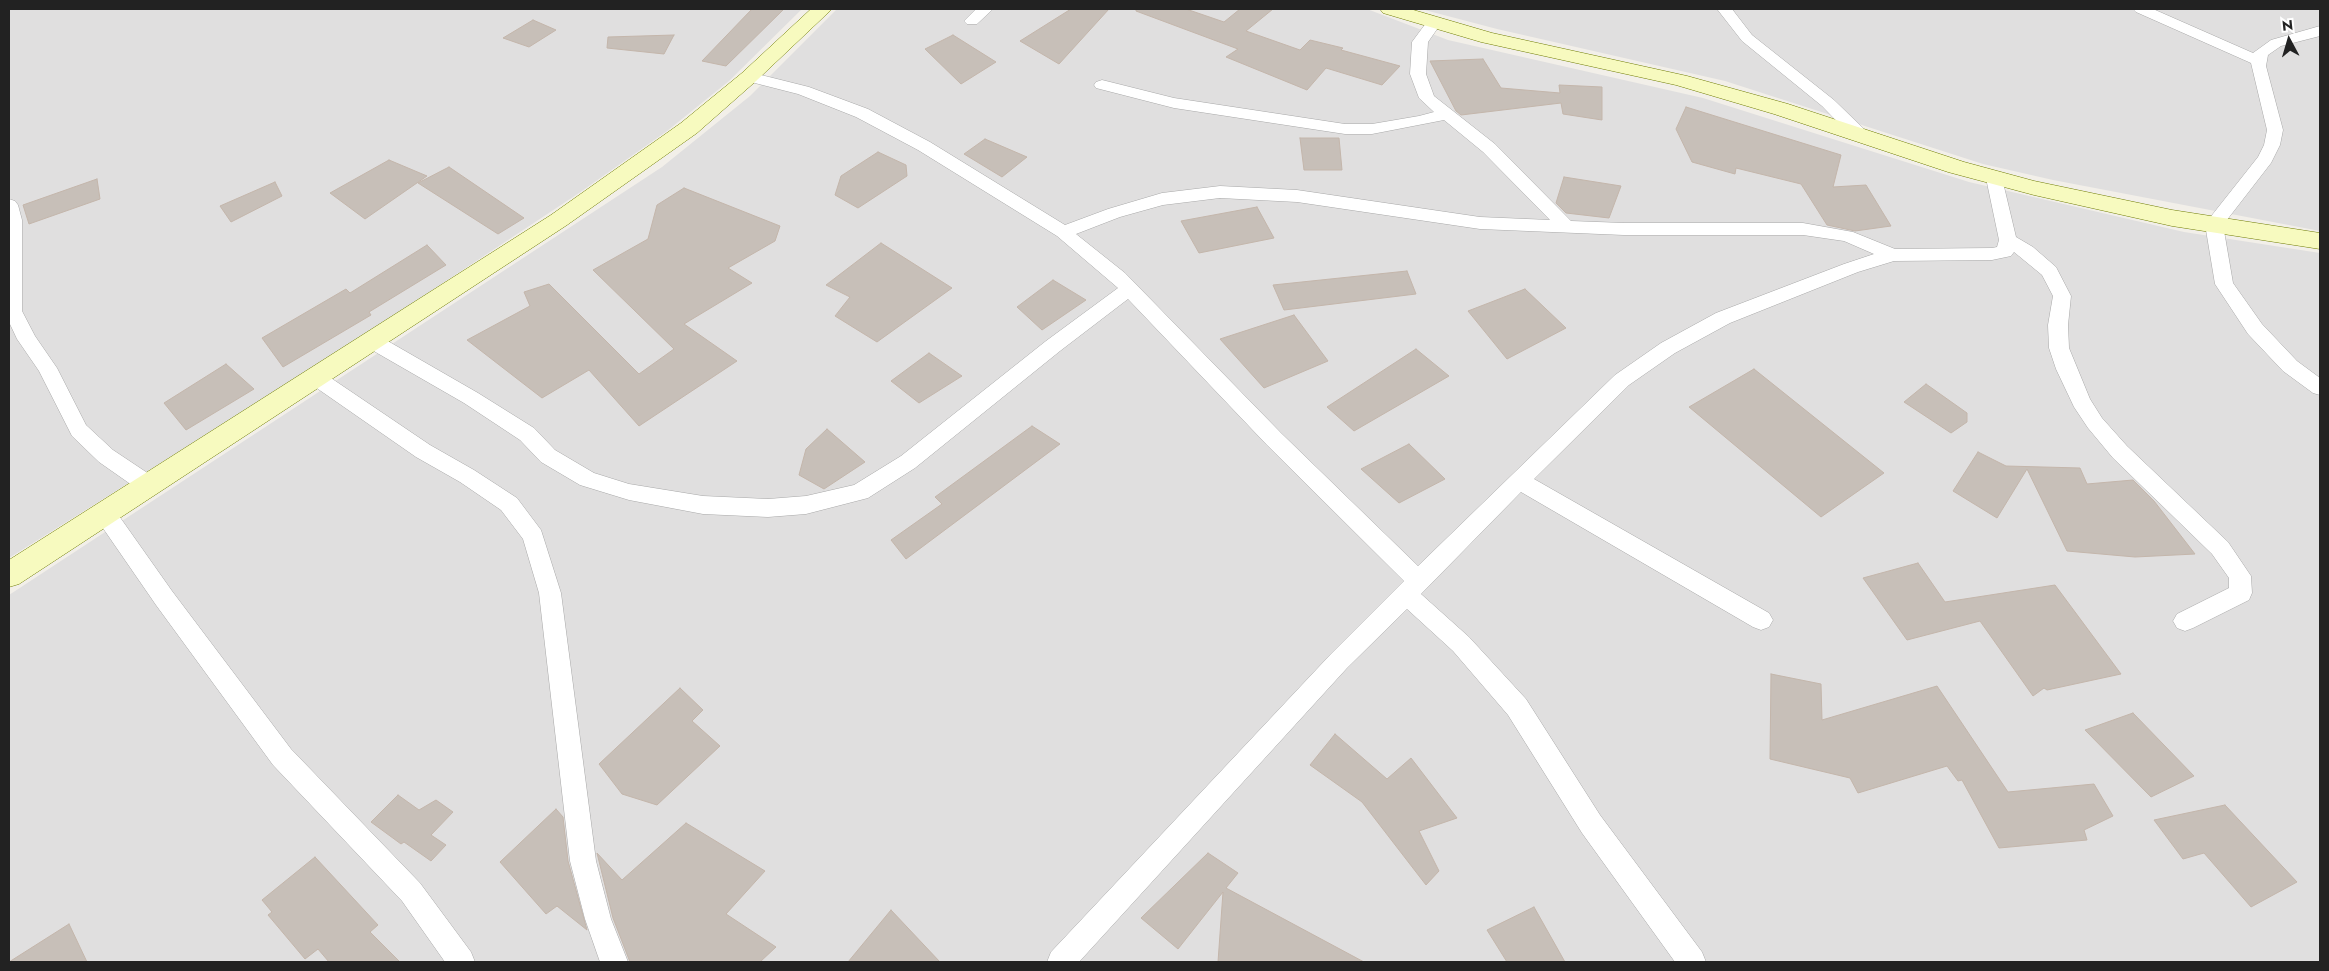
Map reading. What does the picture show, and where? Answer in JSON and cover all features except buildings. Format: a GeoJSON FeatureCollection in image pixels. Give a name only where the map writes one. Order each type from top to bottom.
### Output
{"type":"FeatureCollection","features":[{"type":"Feature","properties":{"kind":"main road"},"geometry":{"type":"LineString","coordinates":[[9,575],[147,484],[559,220],[689,128],[749,77],[822,9]]}},
{"type":"Feature","properties":{"kind":"main road"},"geometry":{"type":"LineString","coordinates":[[1390,9],[1488,38],[1680,80],[1859,134],[1956,167],[2043,190],[2172,218],[2320,241]]}},
{"type":"Feature","properties":{"kind":"street"},"geometry":{"type":"LineString","coordinates":[[972,22],[985,9]]}},
{"type":"Feature","properties":{"kind":"street"},"geometry":{"type":"LineString","coordinates":[[1724,9],[1747,38],[1828,103],[1859,134]]}},
{"type":"Feature","properties":{"kind":"street"},"geometry":{"type":"LineString","coordinates":[[2141,9],[2259,60]]}},
{"type":"Feature","properties":{"kind":"street"},"geometry":{"type":"LineString","coordinates":[[1434,22],[1420,42],[1418,74],[1427,98],[1489,148],[1565,225]]}},
{"type":"Feature","properties":{"kind":"street"},"geometry":{"type":"LineString","coordinates":[[2320,31],[2276,43],[2261,53],[2259,60],[2260,74],[2275,130],[2272,144],[2265,158],[2214,224],[2224,284],[2255,329],[2290,366],[2320,388]]}},
{"type":"Feature","properties":{"kind":"street"},"geometry":{"type":"LineString","coordinates":[[749,77],[802,90],[862,113],[924,146],[1063,232],[1129,290],[1274,439],[1412,587],[1517,707],[1591,824],[1692,962]]}},
{"type":"Feature","properties":{"kind":"street"},"geometry":{"type":"LineString","coordinates":[[1102,85],[1174,103],[1345,129],[1372,129],[1420,121],[1446,114]]}},
{"type":"Feature","properties":{"kind":"street"},"geometry":{"type":"LineString","coordinates":[[1061,962],[1339,661],[1465,536],[1518,480],[1622,380],[1668,348],[1723,318],[1774,296],[1893,255],[1992,254],[2005,252],[2008,240],[1995,178]]}},
{"type":"Feature","properties":{"kind":"street"},"geometry":{"type":"LineString","coordinates":[[1063,232],[1114,213],[1162,199],[1220,192],[1297,196],[1480,223],[1565,225],[1624,229],[1803,229],[1848,236],[1893,255]]}},
{"type":"Feature","properties":{"kind":"street"},"geometry":{"type":"LineString","coordinates":[[9,205],[14,228],[11,311],[47,368],[79,430],[106,456],[147,484]]}},
{"type":"Feature","properties":{"kind":"street"},"geometry":{"type":"LineString","coordinates":[[2008,240],[2027,251],[2050,270],[2062,296],[2058,325],[2059,348],[2066,369],[2082,402],[2095,423],[2120,452],[2220,548],[2240,576],[2241,593],[2185,621]]}},
{"type":"Feature","properties":{"kind":"street"},"geometry":{"type":"LineString","coordinates":[[372,341],[503,418],[527,434],[548,456],[587,479],[629,492],[703,505],[768,508],[797,506],[860,492],[908,462],[1053,346],[1129,290]]}},
{"type":"Feature","properties":{"kind":"street"},"geometry":{"type":"LineString","coordinates":[[315,377],[423,451],[467,476],[509,504],[533,536],[550,593],[583,861],[598,919],[614,962]]}},
{"type":"Feature","properties":{"kind":"street"},"geometry":{"type":"LineString","coordinates":[[1518,480],[1761,620]]}},
{"type":"Feature","properties":{"kind":"street"},"geometry":{"type":"LineString","coordinates":[[104,512],[164,598],[282,756],[411,892],[461,962]]}},
{"type":"Feature","properties":{"kind":"shaded area"},"geometry":{"type":"Polygon","coordinates":[[[9,9],[802,9],[729,81],[667,131],[579,193],[360,338],[9,558],[9,9]]]}},
{"type":"Feature","properties":{"kind":"shaded area"},"geometry":{"type":"Polygon","coordinates":[[[837,9],[1367,9],[1448,40],[1703,98],[1969,182],[2184,232],[2320,253],[2320,962],[9,962],[9,595],[662,167],[750,96],[837,9]]]}},
{"type":"Feature","properties":{"kind":"shaded area"},"geometry":{"type":"Polygon","coordinates":[[[1421,9],[2320,9],[2320,231],[2053,180],[1983,164],[1725,81],[1497,29],[1421,9]]]}}]}
